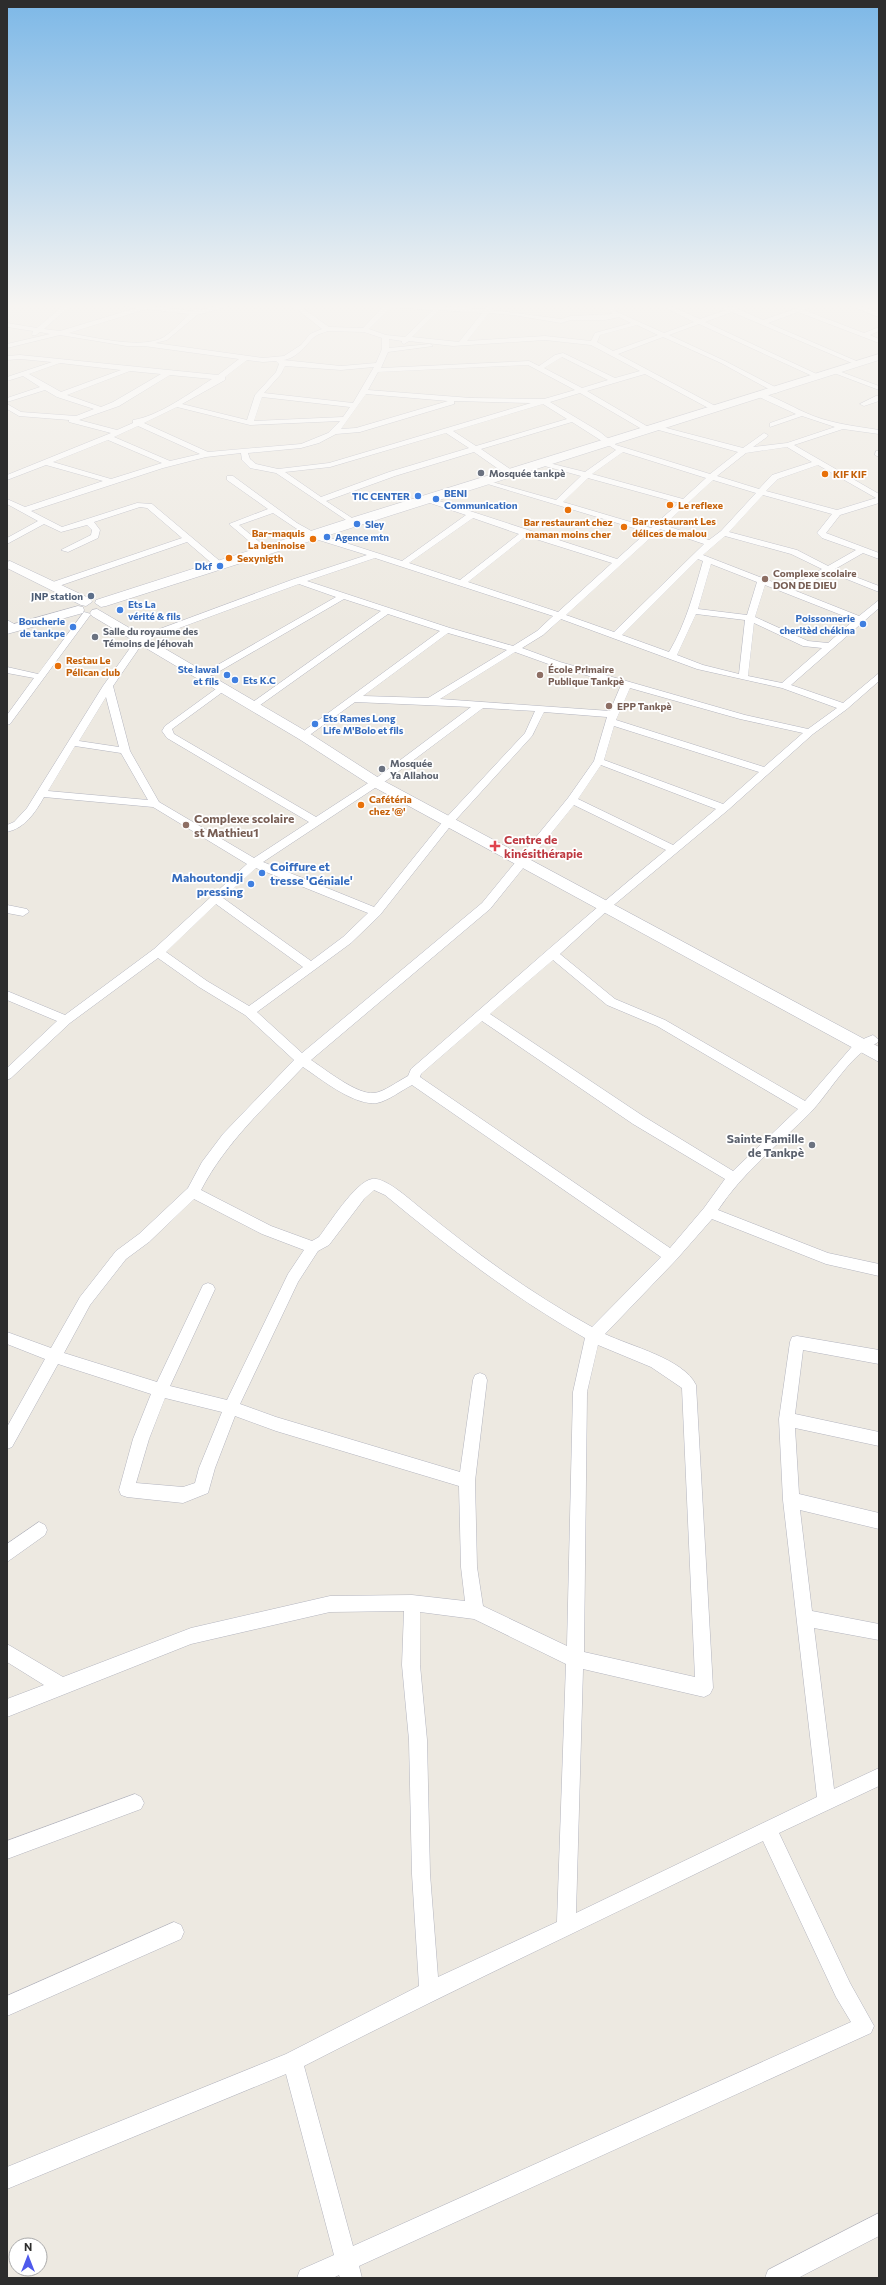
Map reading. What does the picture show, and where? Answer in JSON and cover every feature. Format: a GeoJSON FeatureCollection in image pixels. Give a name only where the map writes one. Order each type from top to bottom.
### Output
{"type":"FeatureCollection","features":[{"type":"Feature","properties":{"kind":"main road"},"geometry":{"type":"LineString","coordinates":[[10,627],[90,609],[218,564],[711,411]]}},
{"type":"Feature","properties":{"kind":"main road"},"geometry":{"type":"LineString","coordinates":[[8,564],[53,584],[90,609]]}},
{"type":"Feature","properties":{"kind":"main road"},"geometry":{"type":"LineString","coordinates":[[8,564],[210,673],[256,704],[380,780],[871,1043],[879,1055]]}},
{"type":"Feature","properties":{"kind":"main road"},"geometry":{"type":"LineString","coordinates":[[145,637],[223,688],[308,732],[380,780]]}},
{"type":"Feature","properties":{"kind":"street"},"geometry":{"type":"LineString","coordinates":[[11,411],[15,416],[70,419],[117,432]]}},
{"type":"Feature","properties":{"kind":"street"},"geometry":{"type":"LineString","coordinates":[[70,419],[101,411]]}},
{"type":"Feature","properties":{"kind":"street"},"geometry":{"type":"LineString","coordinates":[[7,478],[117,432],[161,411]]}},
{"type":"Feature","properties":{"kind":"street"},"geometry":{"type":"LineString","coordinates":[[201,411],[250,423],[344,419]]}},
{"type":"Feature","properties":{"kind":"street"},"geometry":{"type":"LineString","coordinates":[[250,423],[254,411]]}},
{"type":"Feature","properties":{"kind":"street"},"geometry":{"type":"LineString","coordinates":[[334,432],[350,411]]}},
{"type":"Feature","properties":{"kind":"street"},"geometry":{"type":"LineString","coordinates":[[25,510],[170,464],[208,455],[308,444],[334,432],[357,430],[421,411]]}},
{"type":"Feature","properties":{"kind":"street"},"geometry":{"type":"LineString","coordinates":[[244,450],[246,460],[253,466],[278,471],[330,465],[510,411]]}},
{"type":"Feature","properties":{"kind":"street"},"geometry":{"type":"LineString","coordinates":[[560,411],[621,450],[760,492],[838,513]]}},
{"type":"Feature","properties":{"kind":"street"},"geometry":{"type":"LineString","coordinates":[[619,411],[653,429],[744,451],[788,445],[843,427]]}},
{"type":"Feature","properties":{"kind":"street"},"geometry":{"type":"LineString","coordinates":[[797,411],[802,414],[843,427],[879,432]]}},
{"type":"Feature","properties":{"kind":"street"},"geometry":{"type":"LineString","coordinates":[[773,425],[802,414]]}},
{"type":"Feature","properties":{"kind":"street"},"geometry":{"type":"LineString","coordinates":[[321,500],[392,474],[476,450],[573,419]]}},
{"type":"Feature","properties":{"kind":"street"},"geometry":{"type":"LineString","coordinates":[[136,422],[208,455]]}},
{"type":"Feature","properties":{"kind":"street"},"geometry":{"type":"LineString","coordinates":[[446,429],[510,473]]}},
{"type":"Feature","properties":{"kind":"street"},"geometry":{"type":"LineString","coordinates":[[430,701],[540,633],[712,477],[764,435]]}},
{"type":"Feature","properties":{"kind":"street"},"geometry":{"type":"LineString","coordinates":[[106,436],[170,464]]}},
{"type":"Feature","properties":{"kind":"street"},"geometry":{"type":"LineString","coordinates":[[788,445],[879,499]]}},
{"type":"Feature","properties":{"kind":"street"},"geometry":{"type":"LineString","coordinates":[[558,503],[587,474],[621,450]]}},
{"type":"Feature","properties":{"kind":"street"},"geometry":{"type":"LineString","coordinates":[[45,462],[114,482]]}},
{"type":"Feature","properties":{"kind":"street"},"geometry":{"type":"LineString","coordinates":[[616,636],[710,543],[724,533],[775,477],[818,462]]}},
{"type":"Feature","properties":{"kind":"street"},"geometry":{"type":"LineString","coordinates":[[544,463],[684,502]]}},
{"type":"Feature","properties":{"kind":"street"},"geometry":{"type":"LineString","coordinates":[[278,471],[352,522]]}},
{"type":"Feature","properties":{"kind":"street"},"geometry":{"type":"LineString","coordinates":[[230,478],[294,525],[312,535],[559,615],[671,657],[744,678],[784,686],[844,707]]}},
{"type":"Feature","properties":{"kind":"street"},"geometry":{"type":"LineString","coordinates":[[485,482],[710,543]]}},
{"type":"Feature","properties":{"kind":"street"},"geometry":{"type":"LineString","coordinates":[[426,499],[525,533],[619,562]]}},
{"type":"Feature","properties":{"kind":"street"},"geometry":{"type":"LineString","coordinates":[[879,499],[838,513],[821,533],[879,556]]}},
{"type":"Feature","properties":{"kind":"street"},"geometry":{"type":"LineString","coordinates":[[7,501],[61,530],[140,505],[149,506],[218,564]]}},
{"type":"Feature","properties":{"kind":"street"},"geometry":{"type":"LineString","coordinates":[[264,550],[233,524],[274,510]]}},
{"type":"Feature","properties":{"kind":"street"},"geometry":{"type":"LineString","coordinates":[[403,564],[471,515]]}},
{"type":"Feature","properties":{"kind":"street"},"geometry":{"type":"LineString","coordinates":[[7,541],[44,521]]}},
{"type":"Feature","properties":{"kind":"street"},"geometry":{"type":"LineString","coordinates":[[65,550],[95,536],[96,530],[89,522]]}},
{"type":"Feature","properties":{"kind":"street"},"geometry":{"type":"LineString","coordinates":[[461,583],[525,533]]}},
{"type":"Feature","properties":{"kind":"street"},"geometry":{"type":"LineString","coordinates":[[724,533],[781,548],[879,589]]}},
{"type":"Feature","properties":{"kind":"street"},"geometry":{"type":"LineString","coordinates":[[53,584],[187,539]]}},
{"type":"Feature","properties":{"kind":"street"},"geometry":{"type":"LineString","coordinates":[[783,589],[804,583],[862,550]]}},
{"type":"Feature","properties":{"kind":"street"},"geometry":{"type":"LineString","coordinates":[[7,829],[18,824],[24,818],[41,794],[108,686],[145,637],[297,581],[376,555]]}},
{"type":"Feature","properties":{"kind":"street"},"geometry":{"type":"LineString","coordinates":[[698,556],[860,619]]}},
{"type":"Feature","properties":{"kind":"street"},"geometry":{"type":"LineString","coordinates":[[671,657],[681,642],[694,610],[708,560]]}},
{"type":"Feature","properties":{"kind":"street"},"geometry":{"type":"LineString","coordinates":[[297,581],[447,630],[515,648],[557,664],[743,717],[810,732]]}},
{"type":"Feature","properties":{"kind":"street"},"geometry":{"type":"LineString","coordinates":[[744,678],[750,618],[762,581]]}},
{"type":"Feature","properties":{"kind":"street"},"geometry":{"type":"LineString","coordinates":[[210,673],[344,596]]}},
{"type":"Feature","properties":{"kind":"street"},"geometry":{"type":"LineString","coordinates":[[784,686],[879,603]]}},
{"type":"Feature","properties":{"kind":"street"},"geometry":{"type":"LineString","coordinates":[[7,722],[90,609]]}},
{"type":"Feature","properties":{"kind":"street"},"geometry":{"type":"LineString","coordinates":[[256,704],[388,610]]}},
{"type":"Feature","properties":{"kind":"street"},"geometry":{"type":"LineString","coordinates":[[694,610],[750,618],[806,644],[830,646]]}},
{"type":"Feature","properties":{"kind":"street"},"geometry":{"type":"LineString","coordinates":[[308,732],[447,630]]}},
{"type":"Feature","properties":{"kind":"street"},"geometry":{"type":"LineString","coordinates":[[806,644],[815,659]]}},
{"type":"Feature","properties":{"kind":"street"},"geometry":{"type":"LineString","coordinates":[[7,670],[41,677]]}},
{"type":"Feature","properties":{"kind":"street"},"geometry":{"type":"LineString","coordinates":[[158,952],[204,984],[249,1012],[302,1060],[332,1081],[365,1097],[376,1098],[385,1095],[413,1079],[415,1072],[553,954],[609,902],[724,808],[810,732],[844,707],[879,676]]}},
{"type":"Feature","properties":{"kind":"street"},"geometry":{"type":"LineString","coordinates":[[7,1442],[85,1301],[121,1255],[144,1238],[192,1192],[207,1166],[228,1138],[302,1060],[486,906],[509,880],[524,857],[572,800],[599,761],[612,718],[627,683]]}},
{"type":"Feature","properties":{"kind":"street"},"geometry":{"type":"LineString","coordinates":[[108,686],[125,750],[155,804]]}},
{"type":"Feature","properties":{"kind":"street"},"geometry":{"type":"LineString","coordinates":[[223,688],[168,728],[167,731],[170,736],[317,822]]}},
{"type":"Feature","properties":{"kind":"street"},"geometry":{"type":"LineString","coordinates":[[355,698],[430,701],[541,709],[612,718],[767,771]]}},
{"type":"Feature","properties":{"kind":"street"},"geometry":{"type":"LineString","coordinates":[[7,1075],[66,1020],[158,952],[217,899],[254,863],[380,780],[480,705]]}},
{"type":"Feature","properties":{"kind":"street"},"geometry":{"type":"LineString","coordinates":[[249,1012],[347,940],[376,912],[451,819],[529,734],[541,709]]}},
{"type":"Feature","properties":{"kind":"street"},"geometry":{"type":"LineString","coordinates":[[91,714],[115,716]]}},
{"type":"Feature","properties":{"kind":"street"},"geometry":{"type":"LineString","coordinates":[[73,743],[125,750]]}},
{"type":"Feature","properties":{"kind":"street"},"geometry":{"type":"LineString","coordinates":[[599,761],[724,808]]}},
{"type":"Feature","properties":{"kind":"street"},"geometry":{"type":"LineString","coordinates":[[41,794],[155,804],[224,847],[254,863],[376,912]]}},
{"type":"Feature","properties":{"kind":"street"},"geometry":{"type":"LineString","coordinates":[[572,800],[674,849]]}},
{"type":"Feature","properties":{"kind":"street"},"geometry":{"type":"LineString","coordinates":[[217,899],[310,966]]}},
{"type":"Feature","properties":{"kind":"street"},"geometry":{"type":"LineString","coordinates":[[7,909],[23,912]]}},
{"type":"Feature","properties":{"kind":"street"},"geometry":{"type":"LineString","coordinates":[[553,954],[611,1002],[661,1023],[807,1108]]}},
{"type":"Feature","properties":{"kind":"street"},"geometry":{"type":"LineString","coordinates":[[7,995],[66,1020]]}},
{"type":"Feature","properties":{"kind":"street"},"geometry":{"type":"LineString","coordinates":[[482,1015],[638,1120],[734,1178]]}},
{"type":"Feature","properties":{"kind":"street"},"geometry":{"type":"LineString","coordinates":[[566,1928],[575,1659],[580,1392],[593,1336],[671,1256],[709,1212],[734,1178],[807,1108],[871,1043]]}},
{"type":"Feature","properties":{"kind":"street"},"geometry":{"type":"LineString","coordinates":[[413,1079],[671,1256]]}},
{"type":"Feature","properties":{"kind":"street"},"geometry":{"type":"LineString","coordinates":[[7,1708],[64,1687],[191,1636],[233,1625],[330,1604],[412,1603],[475,1611],[575,1659],[704,1688],[689,1385],[678,1373],[593,1336],[536,1301],[482,1264],[390,1191],[373,1184],[359,1195],[324,1241],[313,1247],[293,1278],[231,1408],[207,1468],[202,1488],[183,1495],[127,1490],[130,1474],[160,1390],[208,1289]]}},
{"type":"Feature","properties":{"kind":"street"},"geometry":{"type":"LineString","coordinates":[[192,1192],[272,1231],[313,1247]]}},
{"type":"Feature","properties":{"kind":"street"},"geometry":{"type":"LineString","coordinates":[[709,1212],[767,1233],[826,1258],[879,1270]]}},
{"type":"Feature","properties":{"kind":"street"},"geometry":{"type":"LineString","coordinates":[[7,1338],[54,1356],[160,1390],[231,1408],[276,1424],[467,1481]]}},
{"type":"Feature","properties":{"kind":"street"},"geometry":{"type":"LineString","coordinates":[[826,1800],[791,1500],[787,1419],[797,1342],[879,1357]]}},
{"type":"Feature","properties":{"kind":"street"},"geometry":{"type":"LineString","coordinates":[[475,1611],[469,1567],[467,1481],[480,1380]]}},
{"type":"Feature","properties":{"kind":"street"},"geometry":{"type":"LineString","coordinates":[[787,1419],[879,1439]]}},
{"type":"Feature","properties":{"kind":"street"},"geometry":{"type":"LineString","coordinates":[[791,1500],[879,1521]]}},
{"type":"Feature","properties":{"kind":"street"},"geometry":{"type":"LineString","coordinates":[[7,1554],[39,1530]]}},
{"type":"Feature","properties":{"kind":"street"},"geometry":{"type":"LineString","coordinates":[[412,1603],[411,1665],[418,1740],[421,1874],[429,1991]]}},
{"type":"Feature","properties":{"kind":"street"},"geometry":{"type":"LineString","coordinates":[[804,1618],[879,1632]]}},
{"type":"Feature","properties":{"kind":"street"},"geometry":{"type":"LineString","coordinates":[[7,1652],[64,1687]]}},
{"type":"Feature","properties":{"kind":"street"},"geometry":{"type":"LineString","coordinates":[[7,2178],[294,2061],[429,1991],[566,1928],[826,1800],[879,1777]]}},
{"type":"Feature","properties":{"kind":"street"},"geometry":{"type":"LineString","coordinates":[[7,1850],[135,1803]]}},
{"type":"Feature","properties":{"kind":"street"},"geometry":{"type":"LineString","coordinates":[[308,2278],[349,2269],[864,2026],[843,1990],[767,1829]]}},
{"type":"Feature","properties":{"kind":"street"},"geometry":{"type":"LineString","coordinates":[[7,2006],[174,1932]]}},
{"type":"Feature","properties":{"kind":"street"},"geometry":{"type":"LineString","coordinates":[[294,2061],[349,2269]]}},
{"type":"Feature","properties":{"kind":"street"},"geometry":{"type":"LineString","coordinates":[[776,2278],[879,2224]]}},
{"type":"Feature","properties":{"kind":"place","name":"Mosquée tankpè"},"geometry":{"type":"Point","coordinates":[481,473]}},
{"type":"Feature","properties":{"kind":"place","name":"KIF KIF"},"geometry":{"type":"Point","coordinates":[825,474]}},
{"type":"Feature","properties":{"kind":"place","name":"TIC CENTER"},"geometry":{"type":"Point","coordinates":[418,496]}},
{"type":"Feature","properties":{"kind":"place","name":"BENI Communication"},"geometry":{"type":"Point","coordinates":[436,499]}},
{"type":"Feature","properties":{"kind":"place","name":"Le reflexe"},"geometry":{"type":"Point","coordinates":[670,505]}},
{"type":"Feature","properties":{"kind":"place","name":"Bar restaurant chez maman moins cher"},"geometry":{"type":"Point","coordinates":[568,510]}},
{"type":"Feature","properties":{"kind":"place","name":"Sley"},"geometry":{"type":"Point","coordinates":[357,524]}},
{"type":"Feature","properties":{"kind":"place","name":"Bar restaurant Les délices de malou"},"geometry":{"type":"Point","coordinates":[624,527]}},
{"type":"Feature","properties":{"kind":"place","name":"Agence mtn"},"geometry":{"type":"Point","coordinates":[327,537]}},
{"type":"Feature","properties":{"kind":"place","name":"Bar-maquis La beninoise"},"geometry":{"type":"Point","coordinates":[313,539]}},
{"type":"Feature","properties":{"kind":"place","name":"Sexynigth"},"geometry":{"type":"Point","coordinates":[229,558]}},
{"type":"Feature","properties":{"kind":"place","name":"Dkf"},"geometry":{"type":"Point","coordinates":[220,566]}},
{"type":"Feature","properties":{"kind":"place","name":"Complexe scolaire DON DE DIEU"},"geometry":{"type":"Point","coordinates":[765,579]}},
{"type":"Feature","properties":{"kind":"place","name":"JNP station"},"geometry":{"type":"Point","coordinates":[91,596]}},
{"type":"Feature","properties":{"kind":"place","name":"Ets La vérité & fils"},"geometry":{"type":"Point","coordinates":[120,610]}},
{"type":"Feature","properties":{"kind":"place","name":"Poissonnerie cheritèd chékina"},"geometry":{"type":"Point","coordinates":[863,624]}},
{"type":"Feature","properties":{"kind":"place","name":"Boucherie de tankpe"},"geometry":{"type":"Point","coordinates":[73,627]}},
{"type":"Feature","properties":{"kind":"place","name":"Salle du royaume des Témoins de Jéhovah"},"geometry":{"type":"Point","coordinates":[95,637]}},
{"type":"Feature","properties":{"kind":"place","name":"Restau Le Pélican club"},"geometry":{"type":"Point","coordinates":[58,666]}},
{"type":"Feature","properties":{"kind":"place","name":"Ste lawal et fils"},"geometry":{"type":"Point","coordinates":[227,675]}},
{"type":"Feature","properties":{"kind":"place","name":"École Primaire Publique Tankpè"},"geometry":{"type":"Point","coordinates":[540,675]}},
{"type":"Feature","properties":{"kind":"place","name":"Ets K.C"},"geometry":{"type":"Point","coordinates":[235,680]}},
{"type":"Feature","properties":{"kind":"place","name":"EPP Tankpè"},"geometry":{"type":"Point","coordinates":[609,706]}},
{"type":"Feature","properties":{"kind":"place","name":"Ets Rames Long Life M'Bolo et fils"},"geometry":{"type":"Point","coordinates":[315,724]}},
{"type":"Feature","properties":{"kind":"place","name":"Mosquée Ya Allahou"},"geometry":{"type":"Point","coordinates":[382,769]}},
{"type":"Feature","properties":{"kind":"place","name":"Cafétéria chez '@'"},"geometry":{"type":"Point","coordinates":[361,805]}},
{"type":"Feature","properties":{"kind":"place","name":"Complexe scolaire st Mathieu1"},"geometry":{"type":"Point","coordinates":[186,825]}},
{"type":"Feature","properties":{"kind":"place","name":"Centre de kinésithérapie"},"geometry":{"type":"Point","coordinates":[495,846]}},
{"type":"Feature","properties":{"kind":"place","name":"Coiffure et tresse 'Géniale'"},"geometry":{"type":"Point","coordinates":[262,873]}},
{"type":"Feature","properties":{"kind":"place","name":"Mahoutondji pressing"},"geometry":{"type":"Point","coordinates":[251,884]}},
{"type":"Feature","properties":{"kind":"place","name":"Sainte Famille de Tankpè"},"geometry":{"type":"Point","coordinates":[812,1145]}}]}
